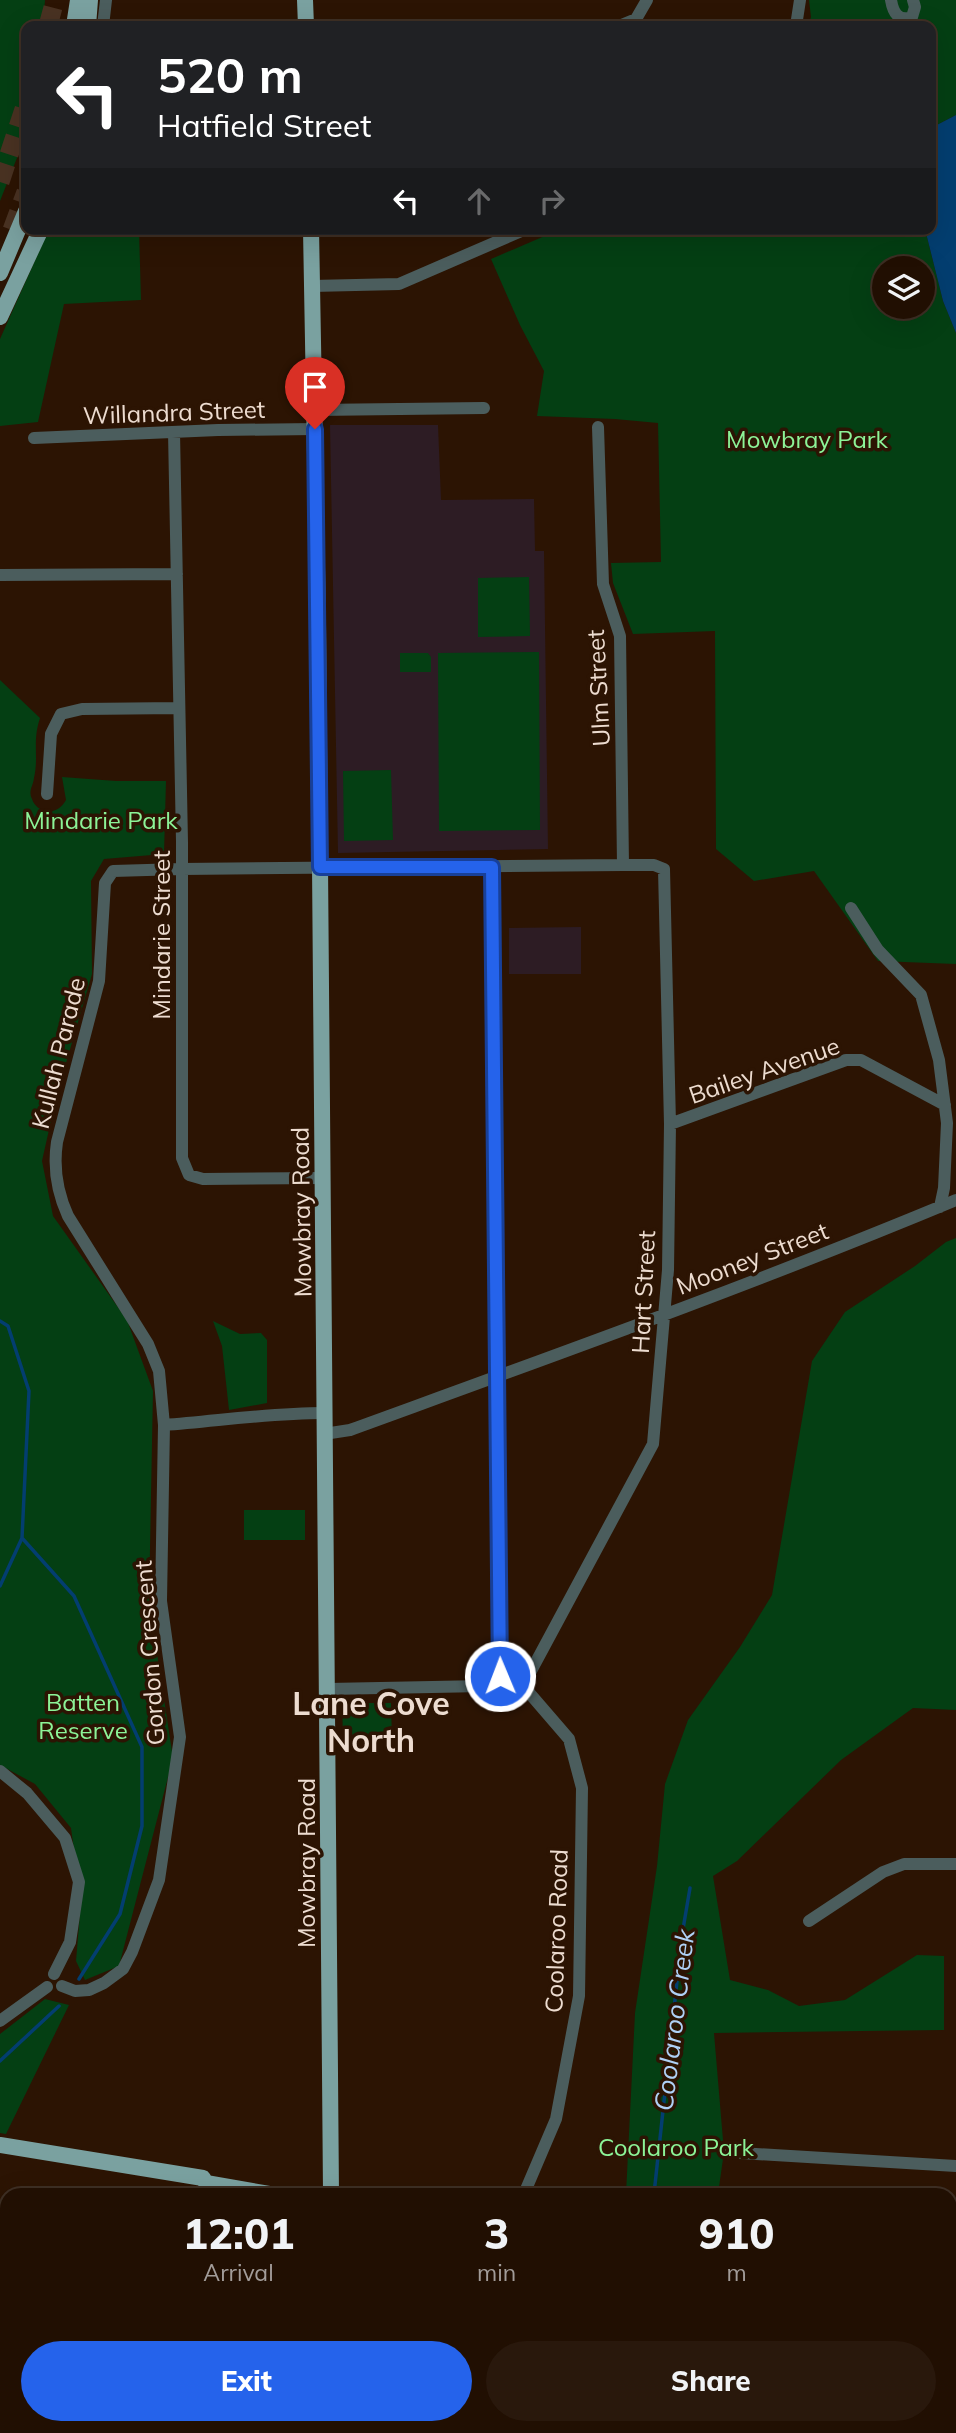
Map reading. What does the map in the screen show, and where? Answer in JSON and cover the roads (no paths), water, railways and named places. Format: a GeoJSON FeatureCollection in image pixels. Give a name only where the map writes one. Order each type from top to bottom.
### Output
{"type":"FeatureCollection","features":[{"type":"Feature","properties":{"kind":"main road"},"geometry":{"type":"LineString","coordinates":[[75,21],[78,0]]}},
{"type":"Feature","properties":{"kind":"main road"},"geometry":{"type":"LineString","coordinates":[[88,21],[90,0]]}},
{"type":"Feature","properties":{"kind":"main road"},"geometry":{"type":"LineString","coordinates":[[305,0],[306,21]]}},
{"type":"Feature","properties":{"kind":"main road"},"geometry":{"type":"LineString","coordinates":[[0,273],[21,223]]}},
{"type":"Feature","properties":{"kind":"main road"},"geometry":{"type":"LineString","coordinates":[[0,317],[38,235]]}},
{"type":"Feature","properties":{"kind":"main road","name":"Mowbray Road"},"geometry":{"type":"LineString","coordinates":[[311,235],[320,867],[331,2188]]}},
{"type":"Feature","properties":{"kind":"main road"},"geometry":{"type":"LineString","coordinates":[[0,2145],[203,2178],[206,2183],[235,2188]]}},
{"type":"Feature","properties":{"kind":"main road"},"geometry":{"type":"LineString","coordinates":[[0,2156],[200,2188],[206,2183]]}},
{"type":"Feature","properties":{"kind":"street"},"geometry":{"type":"LineString","coordinates":[[104,21],[106,0]]}},
{"type":"Feature","properties":{"kind":"street"},"geometry":{"type":"LineString","coordinates":[[631,21],[636,19],[647,0]]}},
{"type":"Feature","properties":{"kind":"street"},"geometry":{"type":"LineString","coordinates":[[797,21],[800,0]]}},
{"type":"Feature","properties":{"kind":"street"},"geometry":{"type":"LineString","coordinates":[[891,0],[895,13],[901,19],[906,19],[914,13],[914,0]]}},
{"type":"Feature","properties":{"kind":"street"},"geometry":{"type":"LineString","coordinates":[[312,286],[399,285],[512,235]]}},
{"type":"Feature","properties":{"kind":"street"},"geometry":{"type":"LineString","coordinates":[[315,410],[484,408]]}},
{"type":"Feature","properties":{"kind":"street","name":"Ulm Street"},"geometry":{"type":"LineString","coordinates":[[598,427],[603,584],[620,635],[623,865]]}},
{"type":"Feature","properties":{"kind":"street","name":"Willandra Street"},"geometry":{"type":"LineString","coordinates":[[34,438],[315,429]]}},
{"type":"Feature","properties":{"kind":"street","name":"Mindarie Street"},"geometry":{"type":"LineString","coordinates":[[174,432],[183,1158],[189,1175],[203,1179],[323,1178]]}},
{"type":"Feature","properties":{"kind":"street"},"geometry":{"type":"LineString","coordinates":[[0,575],[177,574]]}},
{"type":"Feature","properties":{"kind":"street"},"geometry":{"type":"LineString","coordinates":[[47,794],[51,733],[61,714],[82,709],[178,708]]}},
{"type":"Feature","properties":{"kind":"street","name":"Kullah Parade"},"geometry":{"type":"LineString","coordinates":[[164,1425],[159,1371],[148,1344],[68,1216],[60,1200],[54,1163],[57,1142],[99,981],[105,883],[113,871],[623,865],[654,865],[664,869]]}},
{"type":"Feature","properties":{"kind":"street"},"geometry":{"type":"LineString","coordinates":[[492,867],[501,1684]]}},
{"type":"Feature","properties":{"kind":"street","name":"Hart Street"},"geometry":{"type":"LineString","coordinates":[[519,1681],[530,1673],[542,1653],[653,1444],[665,1314],[670,1124],[664,869]]}},
{"type":"Feature","properties":{"kind":"street"},"geometry":{"type":"LineString","coordinates":[[851,908],[878,950],[921,995],[939,1060],[947,1123],[944,1188],[940,1207]]}},
{"type":"Feature","properties":{"kind":"street","name":"Bailey Avenue"},"geometry":{"type":"LineString","coordinates":[[670,1124],[846,1060],[861,1060],[945,1105]]}},
{"type":"Feature","properties":{"kind":"street","name":"Mooney Street"},"geometry":{"type":"LineString","coordinates":[[324,1434],[350,1430],[497,1377],[956,1200]]}},
{"type":"Feature","properties":{"kind":"street"},"geometry":{"type":"LineString","coordinates":[[164,1425],[240,1419],[261,1414],[324,1413]]}},
{"type":"Feature","properties":{"kind":"street","name":"Gordon Crescent"},"geometry":{"type":"LineString","coordinates":[[62,1986],[75,1991],[89,1990],[123,1969],[159,1880],[180,1737],[161,1601],[164,1425]]}},
{"type":"Feature","properties":{"kind":"street"},"geometry":{"type":"LineString","coordinates":[[328,1689],[501,1684],[519,1681]]}},
{"type":"Feature","properties":{"kind":"street","name":"Coolaroo Road"},"geometry":{"type":"LineString","coordinates":[[519,1681],[569,1739],[582,1788],[579,1996],[556,2119],[527,2188]]}},
{"type":"Feature","properties":{"kind":"street"},"geometry":{"type":"LineString","coordinates":[[0,1771],[42,1808],[65,1838],[79,1882],[70,1942],[54,1975],[47,1979],[47,1987]]}},
{"type":"Feature","properties":{"kind":"street"},"geometry":{"type":"LineString","coordinates":[[809,1921],[883,1872],[904,1864],[956,1864]]}},
{"type":"Feature","properties":{"kind":"street"},"geometry":{"type":"LineString","coordinates":[[47,1987],[55,1991],[62,1986],[61,1978],[54,1975]]}},
{"type":"Feature","properties":{"kind":"street"},"geometry":{"type":"LineString","coordinates":[[0,2021],[47,1987]]}},
{"type":"Feature","properties":{"kind":"street"},"geometry":{"type":"LineString","coordinates":[[724,2152],[956,2165]]}},
{"type":"Feature","properties":{"kind":"water"},"geometry":{"type":"Polygon","coordinates":[[[956,115],[956,333],[943,301],[935,269],[935,256],[932,256],[926,235],[936,235],[936,125],[956,115]]]}},
{"type":"Feature","properties":{"kind":"waterway"},"geometry":{"type":"LineString","coordinates":[[0,1321],[8,1326],[29,1391],[22,1538],[74,1596],[142,1747],[142,1826],[120,1914],[79,1979]]}},
{"type":"Feature","properties":{"kind":"waterway"},"geometry":{"type":"LineString","coordinates":[[0,1586],[22,1538]]}},
{"type":"Feature","properties":{"kind":"waterway","name":"Coolaroo Creek"},"geometry":{"type":"LineString","coordinates":[[655,2188],[682,1935],[690,1888]]}},
{"type":"Feature","properties":{"kind":"waterway"},"geometry":{"type":"LineString","coordinates":[[0,2061],[59,2006]]}},
{"type":"Feature","properties":{"kind":"tunnel"},"geometry":{"type":"LineString","coordinates":[[49,21],[55,0]]}},
{"type":"Feature","properties":{"kind":"tunnel"},"geometry":{"type":"LineString","coordinates":[[0,182],[21,118]]}},
{"type":"Feature","properties":{"kind":"tunnel"},"geometry":{"type":"LineString","coordinates":[[12,230],[21,206]]}},
{"type":"Feature","properties":{"kind":"district","name":"Lane Cove North"},"geometry":{"type":"Point","coordinates":[371,1722]}},
{"type":"Feature","properties":{"kind":"park label","name":"Mowbray Park"},"geometry":{"type":"Point","coordinates":[807,439]}},
{"type":"Feature","properties":{"kind":"park label","name":"Mindarie Park"},"geometry":{"type":"Point","coordinates":[101,820]}},
{"type":"Feature","properties":{"kind":"park label","name":"Batten Reserve"},"geometry":{"type":"Point","coordinates":[83,1716]}},
{"type":"Feature","properties":{"kind":"park label","name":"Coolaroo Park"},"geometry":{"type":"Point","coordinates":[676,2147]}}]}
